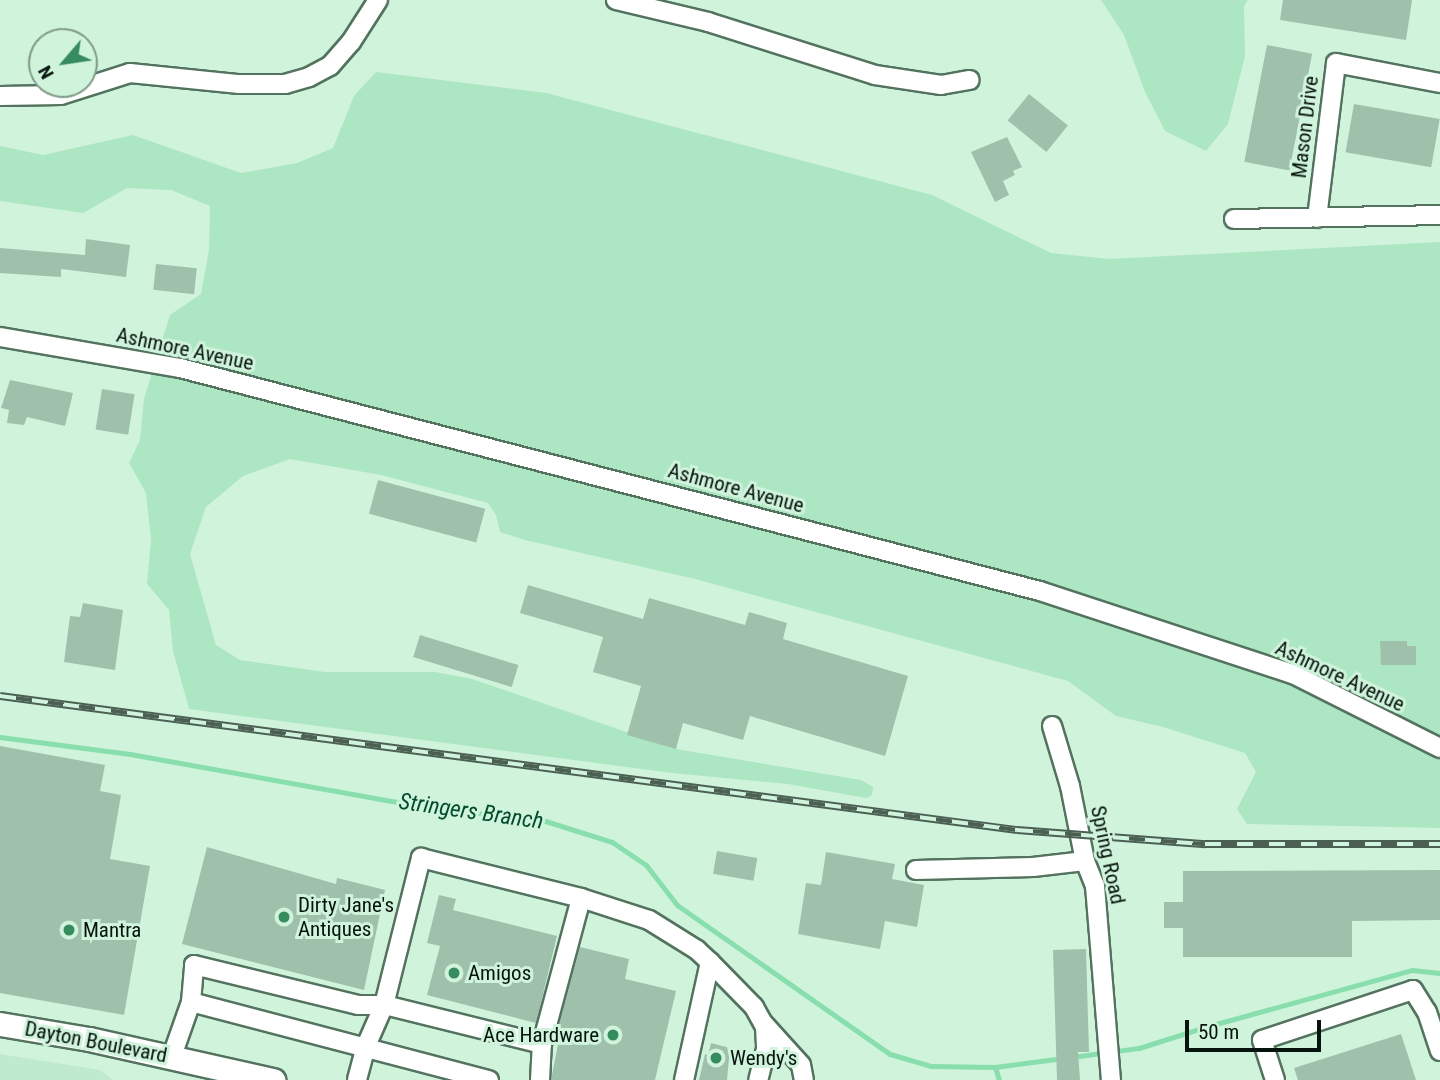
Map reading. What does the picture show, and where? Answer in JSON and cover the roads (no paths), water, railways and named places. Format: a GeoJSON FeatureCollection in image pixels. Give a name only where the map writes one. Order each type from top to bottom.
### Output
{"type":"FeatureCollection","features":[{"type":"Feature","properties":{"kind":"main road","name":"Dayton Boulevard"},"geometry":{"type":"LineString","coordinates":[[0,1024],[172,1056],[273,1080]]}},
{"type":"Feature","properties":{"kind":"street"},"geometry":{"type":"LineString","coordinates":[[0,96],[61,95],[130,73],[239,84],[285,84],[309,77],[330,66],[351,42],[378,0]]}},
{"type":"Feature","properties":{"kind":"street"},"geometry":{"type":"LineString","coordinates":[[615,0],[708,22],[875,75],[941,85],[970,80]]}},
{"type":"Feature","properties":{"kind":"street","name":"Mason Drive"},"geometry":{"type":"LineString","coordinates":[[1317,218],[1336,63],[1440,83]]}},
{"type":"Feature","properties":{"kind":"street"},"geometry":{"type":"LineString","coordinates":[[1234,219],[1440,215]]}},
{"type":"Feature","properties":{"kind":"street","name":"Ashmore Avenue"},"geometry":{"type":"LineString","coordinates":[[0,337],[180,368],[1040,591],[1293,674],[1440,748]]}},
{"type":"Feature","properties":{"kind":"street","name":"Spring Road"},"geometry":{"type":"LineString","coordinates":[[1052,726],[1070,786],[1085,861],[1095,886],[1111,1080]]}},
{"type":"Feature","properties":{"kind":"street"},"geometry":{"type":"LineString","coordinates":[[357,1080],[366,1046],[384,1005],[421,858],[581,898],[649,920],[697,950],[754,1007],[764,1024],[801,1065],[804,1080]]}},
{"type":"Feature","properties":{"kind":"street"},"geometry":{"type":"LineString","coordinates":[[916,870],[1032,867],[1085,861]]}},
{"type":"Feature","properties":{"kind":"street"},"geometry":{"type":"LineString","coordinates":[[540,1080],[542,1044],[581,898]]}},
{"type":"Feature","properties":{"kind":"street"},"geometry":{"type":"LineString","coordinates":[[684,1080],[710,962]]}},
{"type":"Feature","properties":{"kind":"street"},"geometry":{"type":"LineString","coordinates":[[172,1056],[191,1002],[194,965],[358,1005],[384,1005],[542,1044]]}},
{"type":"Feature","properties":{"kind":"street"},"geometry":{"type":"LineString","coordinates":[[1275,1080],[1262,1040],[1413,990],[1434,1010],[1440,1051]]}},
{"type":"Feature","properties":{"kind":"street"},"geometry":{"type":"LineString","coordinates":[[191,1002],[489,1080]]}},
{"type":"Feature","properties":{"kind":"street"},"geometry":{"type":"LineString","coordinates":[[758,1080],[766,1049],[764,1024]]}},
{"type":"Feature","properties":{"kind":"waterway","name":"Stringers Branch"},"geometry":{"type":"LineString","coordinates":[[0,737],[130,754],[436,809],[539,819],[612,842],[646,865],[677,905],[890,1054],[931,1066],[995,1067],[1063,1058]]}},
{"type":"Feature","properties":{"kind":"waterway"},"geometry":{"type":"LineString","coordinates":[[1072,1057],[1139,1048],[1412,970],[1440,973]]}},
{"type":"Feature","properties":{"kind":"waterway"},"geometry":{"type":"LineString","coordinates":[[995,1067],[999,1080]]}},
{"type":"Feature","properties":{"kind":"railway"},"geometry":{"type":"LineString","coordinates":[[0,696],[1017,830],[1205,844],[1440,844]]}},
{"type":"Feature","properties":{"kind":"place","name":"Dirty Jane's Antiques"},"geometry":{"type":"Point","coordinates":[284,917]}},
{"type":"Feature","properties":{"kind":"place","name":"Mantra"},"geometry":{"type":"Point","coordinates":[69,930]}},
{"type":"Feature","properties":{"kind":"place","name":"Amigos"},"geometry":{"type":"Point","coordinates":[454,973]}},
{"type":"Feature","properties":{"kind":"place","name":"Ace Hardware"},"geometry":{"type":"Point","coordinates":[613,1035]}},
{"type":"Feature","properties":{"kind":"place","name":"Wendy's"},"geometry":{"type":"Point","coordinates":[716,1058]}}]}
